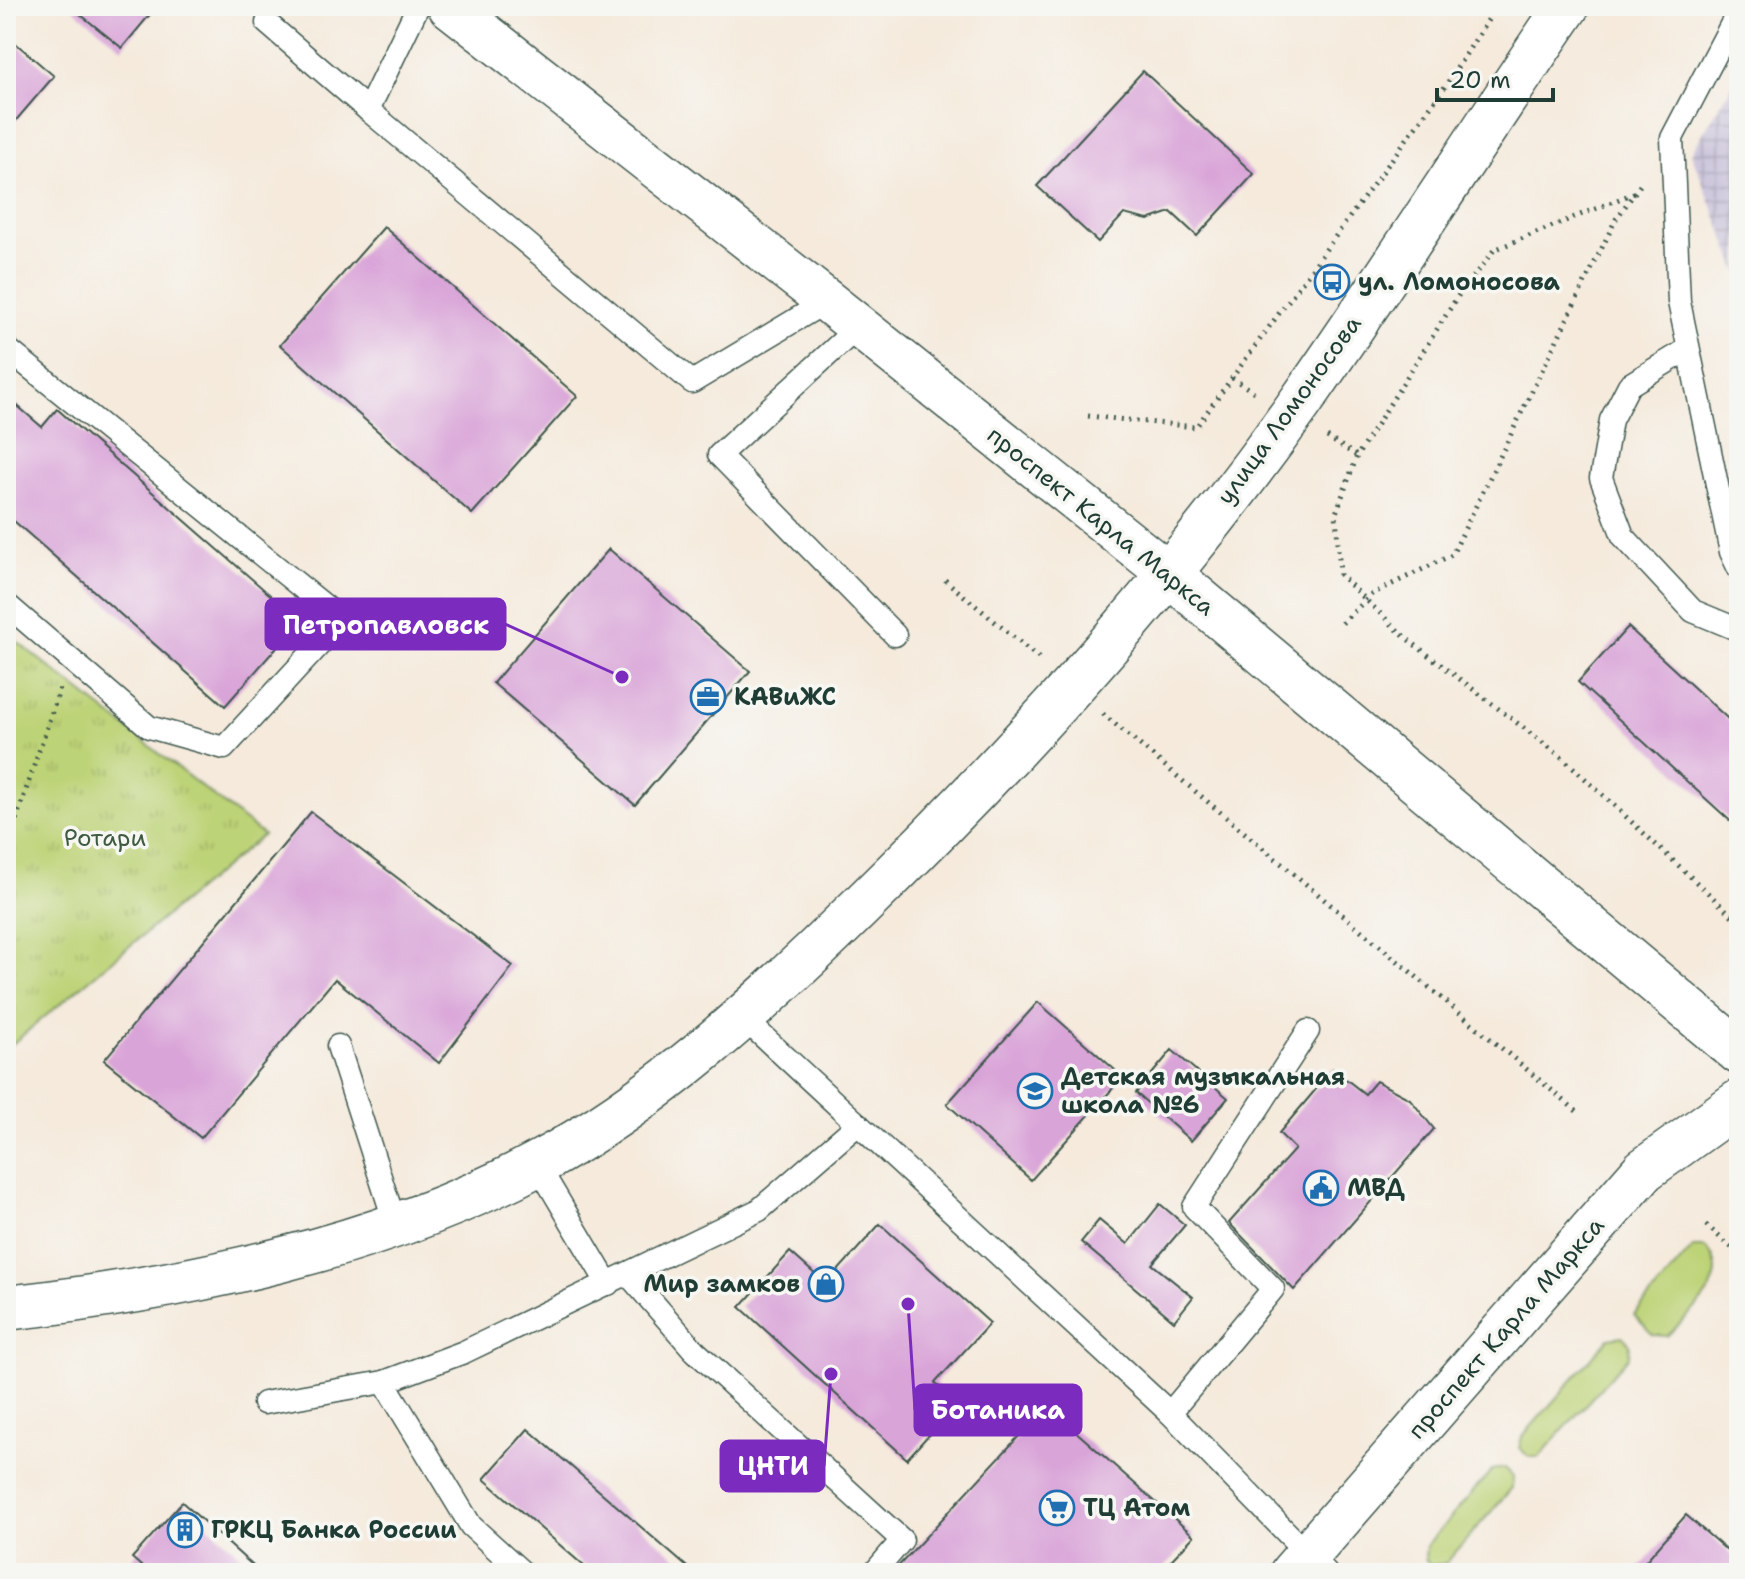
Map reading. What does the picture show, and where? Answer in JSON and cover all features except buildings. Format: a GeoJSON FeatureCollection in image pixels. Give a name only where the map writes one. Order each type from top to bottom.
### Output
{"type":"FeatureCollection","features":[{"type":"Feature","properties":{"kind":"main road","name":"улица Ломоносова"},"geometry":{"type":"LineString","coordinates":[[6,1308],[75,1299],[255,1265],[395,1223],[537,1164],[624,1110],[741,1016],[825,942],[918,851],[1169,574],[1300,403],[1567,6]]}},
{"type":"Feature","properties":{"kind":"main road","name":"проспект Карла Маркса"},"geometry":{"type":"LineString","coordinates":[[1169,574],[1739,1052]]}},
{"type":"Feature","properties":{"kind":"main road","name":"проспект Карла Маркса"},"geometry":{"type":"LineString","coordinates":[[1308,1567],[1644,1170],[1739,1102]]}},
{"type":"Feature","properties":{"kind":"street","name":"проспект Карла Маркса"},"geometry":{"type":"LineString","coordinates":[[449,6],[1169,574]]}},
{"type":"Feature","properties":{"kind":"lane"},"geometry":{"type":"LineString","coordinates":[[368,110],[418,6]]}},
{"type":"Feature","properties":{"kind":"lane"},"geometry":{"type":"LineString","coordinates":[[1736,555],[1679,302],[1672,138],[1739,10]]}},
{"type":"Feature","properties":{"kind":"lane"},"geometry":{"type":"LineString","coordinates":[[267,23],[692,382],[843,314]]}},
{"type":"Feature","properties":{"kind":"lane"},"geometry":{"type":"LineString","coordinates":[[843,314],[719,455],[895,635]]}},
{"type":"Feature","properties":{"kind":"lane"},"geometry":{"type":"LineString","coordinates":[[6,348],[342,620],[224,748],[149,727],[6,604]]}},
{"type":"Feature","properties":{"kind":"lane"},"geometry":{"type":"LineString","coordinates":[[1688,349],[1629,385],[1611,420],[1601,478],[1623,536],[1693,611],[1739,630]]}},
{"type":"Feature","properties":{"kind":"lane"},"geometry":{"type":"LineString","coordinates":[[741,1016],[1170,1413],[1308,1567]]}},
{"type":"Feature","properties":{"kind":"lane"},"geometry":{"type":"LineString","coordinates":[[1170,1413],[1273,1289],[1194,1207],[1308,1031]]}},
{"type":"Feature","properties":{"kind":"lane"},"geometry":{"type":"LineString","coordinates":[[338,1046],[395,1223]]}},
{"type":"Feature","properties":{"kind":"lane"},"geometry":{"type":"LineString","coordinates":[[264,1403],[384,1382],[464,1352],[759,1210],[858,1124]]}},
{"type":"Feature","properties":{"kind":"lane"},"geometry":{"type":"LineString","coordinates":[[537,1164],[608,1284]]}},
{"type":"Feature","properties":{"kind":"lane"},"geometry":{"type":"LineString","coordinates":[[628,1274],[694,1350],[902,1540],[874,1573]]}},
{"type":"Feature","properties":{"kind":"lane"},"geometry":{"type":"LineString","coordinates":[[384,1382],[471,1526],[523,1573]]}},
{"type":"Feature","properties":{"kind":"path"},"geometry":{"type":"LineString","coordinates":[[1088,416],[1196,427],[1444,88],[1497,6]]}},
{"type":"Feature","properties":{"kind":"path"},"geometry":{"type":"LineString","coordinates":[[1342,623],[1366,600],[1452,555],[1616,219],[1672,138]]}},
{"type":"Feature","properties":{"kind":"path"},"geometry":{"type":"LineString","coordinates":[[1634,193],[1494,250],[1458,296],[1357,456],[1336,513],[1340,575],[1406,638],[1563,758],[1739,922]]}},
{"type":"Feature","properties":{"kind":"path"},"geometry":{"type":"LineString","coordinates":[[945,580],[1580,1114]]}},
{"type":"Feature","properties":{"kind":"path"},"geometry":{"type":"LineString","coordinates":[[6,850],[70,657]]}},
{"type":"Feature","properties":{"kind":"path"},"geometry":{"type":"LineString","coordinates":[[1706,1225],[1739,1254]]}},
{"type":"Feature","properties":{"kind":"shaded area"},"geometry":{"type":"Polygon","coordinates":[[[1739,74],[1739,274],[1691,153],[1739,74]]]}},
{"type":"Feature","properties":{"kind":"green space","name":"Ротари"},"geometry":{"type":"Polygon","coordinates":[[[6,633],[263,835],[6,1049],[6,633]]]}},
{"type":"Feature","properties":{"kind":"green space"},"geometry":{"type":"Polygon","coordinates":[[[1693,1247],[1705,1247],[1714,1259],[1716,1271],[1713,1283],[1697,1306],[1667,1336],[1653,1335],[1634,1315],[1693,1247]]]}},
{"type":"Feature","properties":{"kind":"green space"},"geometry":{"type":"Polygon","coordinates":[[[1622,1336],[1630,1344],[1629,1356],[1539,1457],[1529,1457],[1519,1448],[1522,1437],[1609,1338],[1622,1336]]]}},
{"type":"Feature","properties":{"kind":"green space"},"geometry":{"type":"Polygon","coordinates":[[[1505,1468],[1513,1476],[1512,1488],[1446,1563],[1431,1565],[1425,1559],[1426,1546],[1492,1470],[1505,1468]]]}},
{"type":"Feature","properties":{"kind":"place","name":"ул. Ломоносова"},"geometry":{"type":"Point","coordinates":[1332,282]}},
{"type":"Feature","properties":{"kind":"place","name":"Петропавловск"},"geometry":{"type":"Point","coordinates":[622,677]}},
{"type":"Feature","properties":{"kind":"place","name":"КАВиЖС"},"geometry":{"type":"Point","coordinates":[708,697]}},
{"type":"Feature","properties":{"kind":"place","name":"Детская музыкальная школа №6"},"geometry":{"type":"Point","coordinates":[1035,1091]}},
{"type":"Feature","properties":{"kind":"place","name":"МВД"},"geometry":{"type":"Point","coordinates":[1321,1188]}},
{"type":"Feature","properties":{"kind":"place","name":"Мир замков"},"geometry":{"type":"Point","coordinates":[826,1284]}},
{"type":"Feature","properties":{"kind":"place","name":"Ботаника"},"geometry":{"type":"Point","coordinates":[908,1304]}},
{"type":"Feature","properties":{"kind":"place","name":"ЦНТИ"},"geometry":{"type":"Point","coordinates":[831,1374]}},
{"type":"Feature","properties":{"kind":"place","name":"ТЦ Атом"},"geometry":{"type":"Point","coordinates":[1057,1508]}},
{"type":"Feature","properties":{"kind":"place","name":"ГРКЦ Банка России"},"geometry":{"type":"Point","coordinates":[185,1530]}}]}
